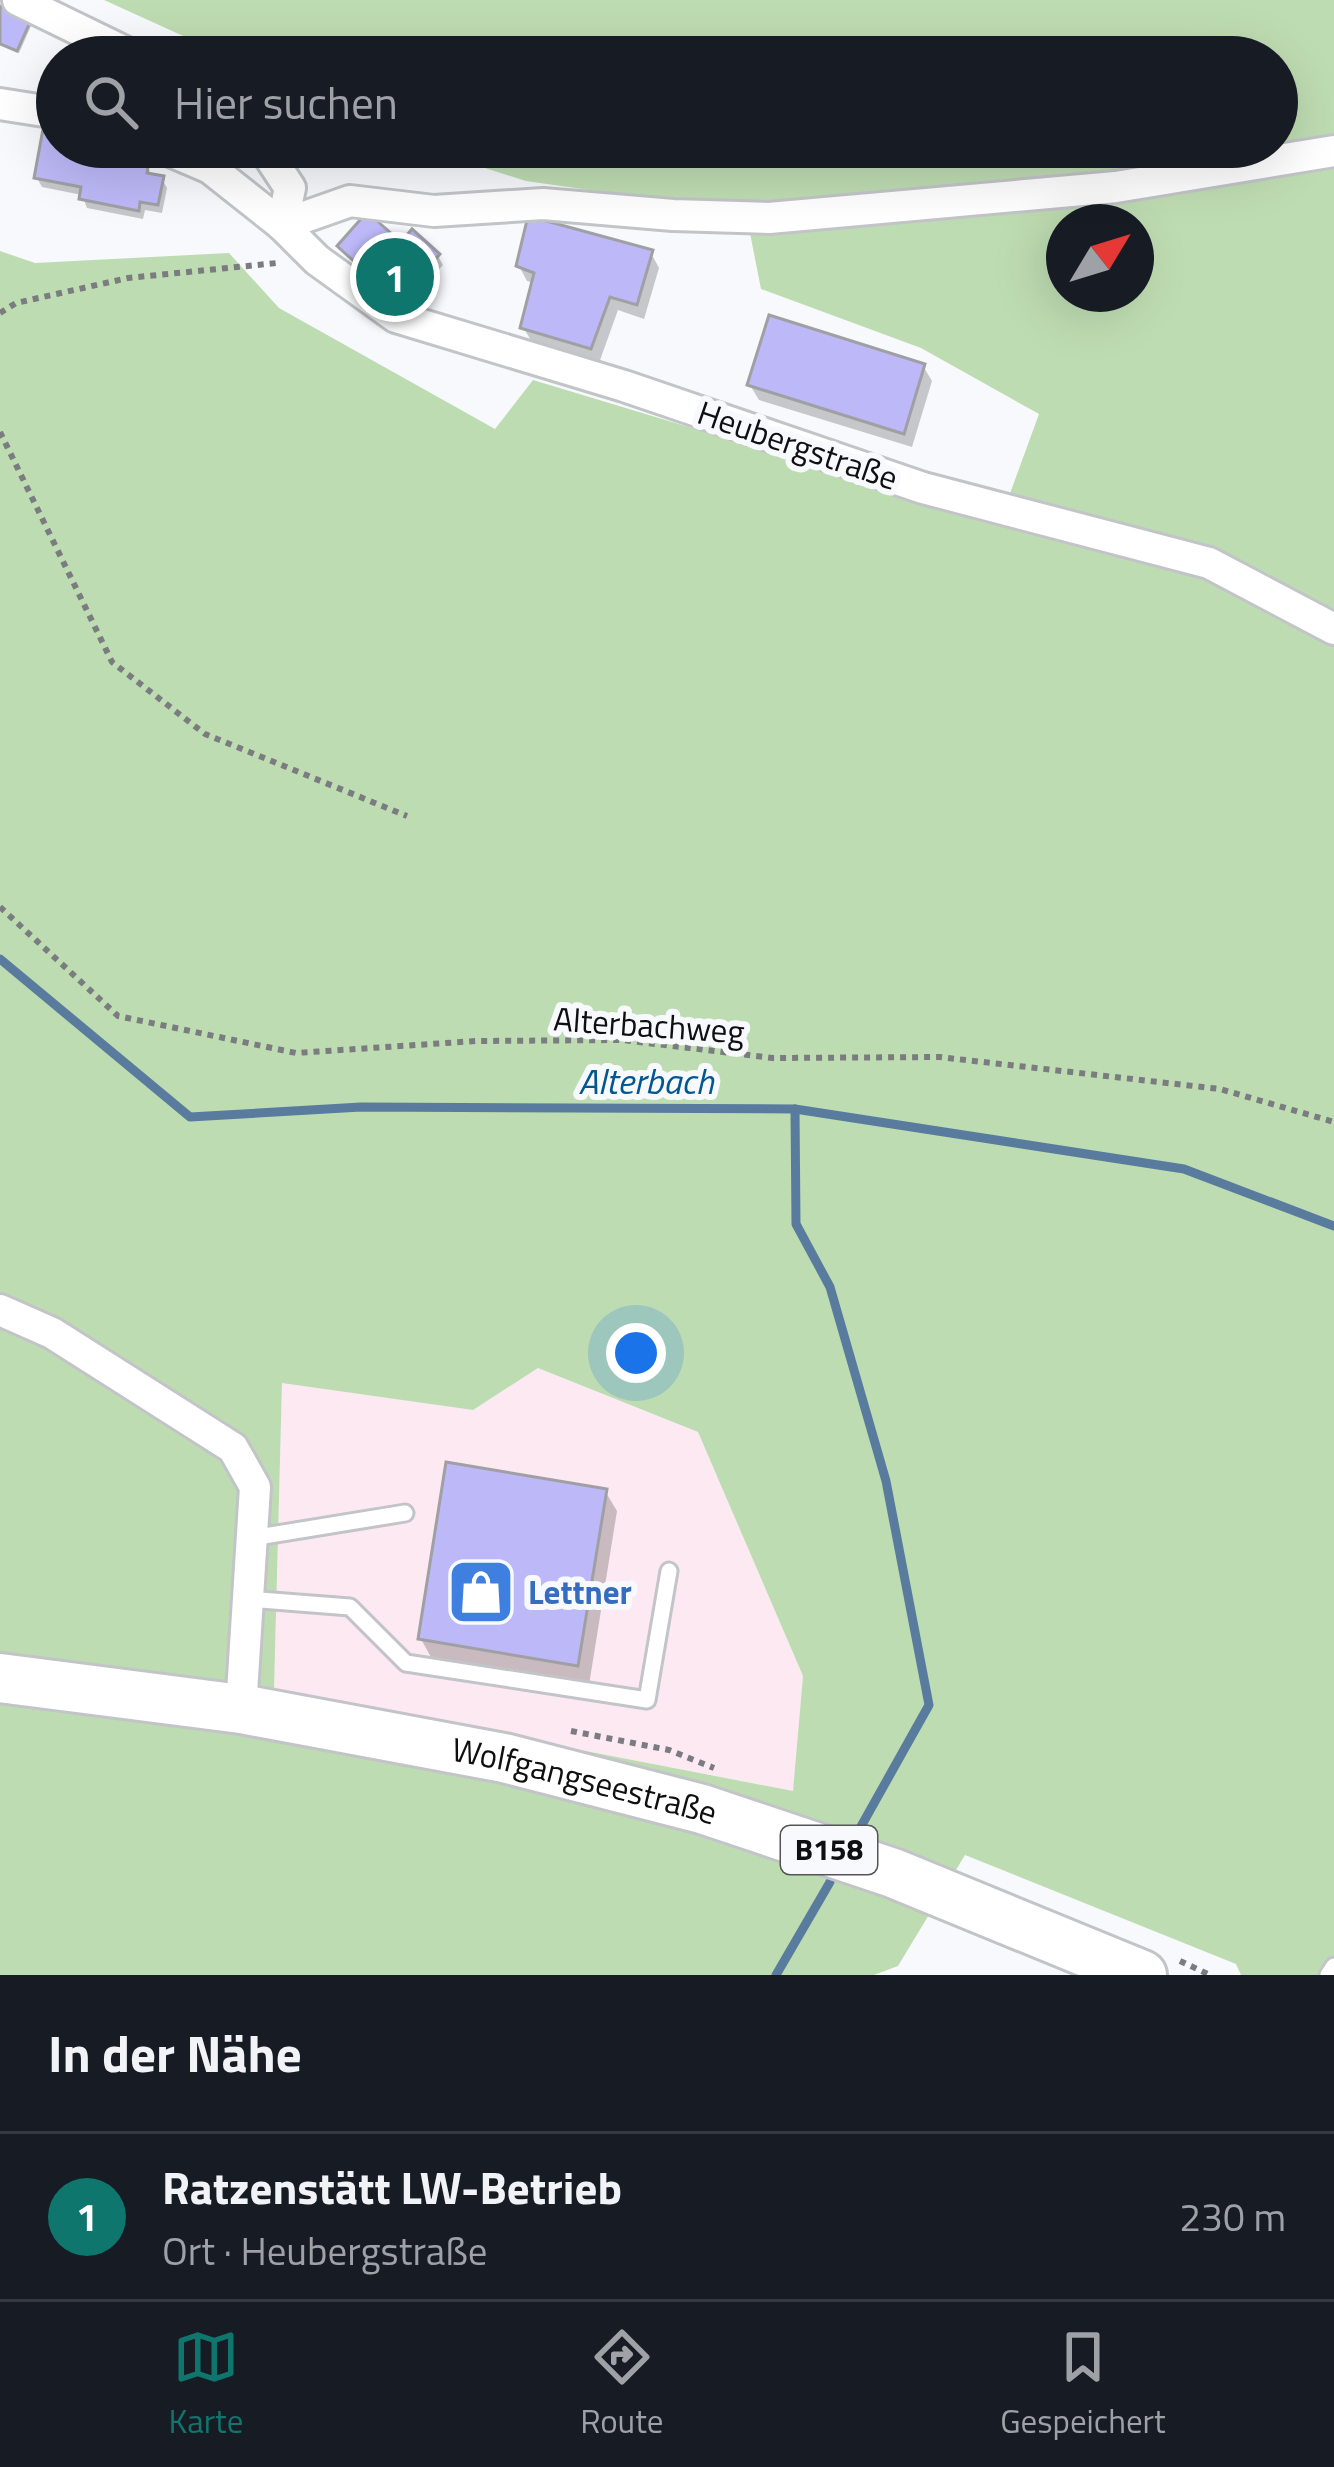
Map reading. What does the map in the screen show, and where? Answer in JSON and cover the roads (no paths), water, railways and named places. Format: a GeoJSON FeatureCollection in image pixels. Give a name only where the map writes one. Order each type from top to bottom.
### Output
{"type":"FeatureCollection","features":[{"type":"Feature","properties":{"kind":"main road","name":"Wolfgangseestraße"},"geometry":{"type":"LineString","coordinates":[[0,1678],[241,1709],[504,1758],[702,1809],[893,1873],[1142,1975]]}},
{"type":"Feature","properties":{"kind":"street"},"geometry":{"type":"LineString","coordinates":[[18,0],[92,36]]}},
{"type":"Feature","properties":{"kind":"street"},"geometry":{"type":"LineString","coordinates":[[0,104],[36,110]]}},
{"type":"Feature","properties":{"kind":"street"},"geometry":{"type":"LineString","coordinates":[[1298,157],[1334,151]]}},
{"type":"Feature","properties":{"kind":"street","name":"Heubergstraße"},"geometry":{"type":"LineString","coordinates":[[210,168],[282,225],[317,260],[396,317],[624,386],[923,488],[1209,563],[1334,629]]}},
{"type":"Feature","properties":{"kind":"street"},"geometry":{"type":"LineString","coordinates":[[277,168],[290,188],[282,225]]}},
{"type":"Feature","properties":{"kind":"street"},"geometry":{"type":"LineString","coordinates":[[282,225],[350,201],[434,211],[543,204],[769,218],[1116,187],[1231,168]]}},
{"type":"Feature","properties":{"kind":"street"},"geometry":{"type":"LineString","coordinates":[[0,1310],[52,1334],[233,1448],[255,1487],[241,1709]]}},
{"type":"Feature","properties":{"kind":"lane"},"geometry":{"type":"LineString","coordinates":[[252,1538],[405,1513]]}},
{"type":"Feature","properties":{"kind":"lane"},"geometry":{"type":"LineString","coordinates":[[248,1599],[350,1607],[406,1663],[647,1700],[669,1571]]}},
{"type":"Feature","properties":{"kind":"lane"},"geometry":{"type":"LineString","coordinates":[[1328,1975],[1334,1966]]}},
{"type":"Feature","properties":{"kind":"waterway","name":"Alterbach"},"geometry":{"type":"LineString","coordinates":[[0,959],[190,1117],[361,1107],[795,1109],[1184,1169],[1334,1226]]}},
{"type":"Feature","properties":{"kind":"waterway"},"geometry":{"type":"LineString","coordinates":[[795,1109],[796,1224],[830,1287],[886,1481],[929,1705],[859,1830]]}},
{"type":"Feature","properties":{"kind":"waterway"},"geometry":{"type":"LineString","coordinates":[[776,1975],[830,1882]]}},
{"type":"Feature","properties":{"kind":"place","name":"Ratzenstätt LW-Betrieb"},"geometry":{"type":"Point","coordinates":[395,277]}},
{"type":"Feature","properties":{"kind":"place","name":"Lettner"},"geometry":{"type":"Point","coordinates":[481,1592]}}]}
